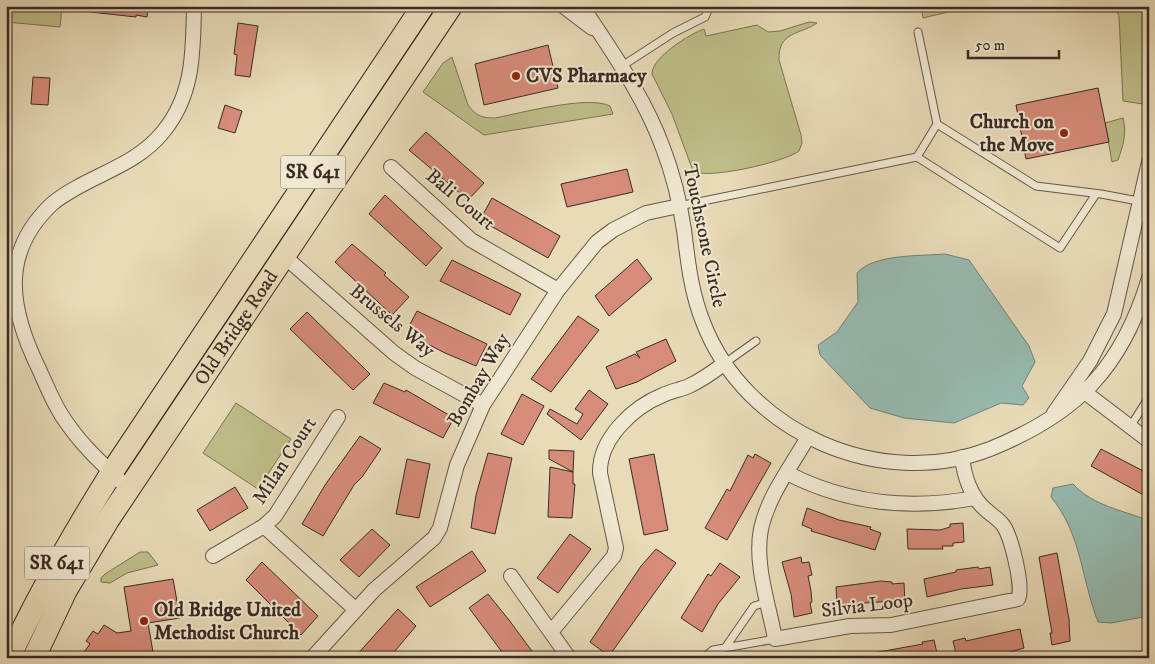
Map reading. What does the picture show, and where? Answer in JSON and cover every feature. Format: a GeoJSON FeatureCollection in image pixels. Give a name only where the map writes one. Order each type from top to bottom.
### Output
{"type":"FeatureCollection","features":[{"type":"Feature","properties":{"kind":"main road","name":"Old Bridge Road"},"geometry":{"type":"LineString","coordinates":[[9,658],[41,591],[69,541],[112,472],[423,6]]}},
{"type":"Feature","properties":{"kind":"main road","name":"Old Bridge Road"},"geometry":{"type":"LineString","coordinates":[[34,658],[66,590],[129,489],[451,6]]}},
{"type":"Feature","properties":{"kind":"street"},"geometry":{"type":"LineString","coordinates":[[129,489],[87,448],[69,426],[31,353],[14,314],[11,298],[12,264],[26,232],[52,203],[72,190],[117,169],[137,157],[153,144],[168,126],[185,96],[189,81],[193,57],[194,6]]}},
{"type":"Feature","properties":{"kind":"street","name":"Touchstone Circle"},"geometry":{"type":"LineString","coordinates":[[563,6],[596,31]]}},
{"type":"Feature","properties":{"kind":"street","name":"Touchstone Circle"},"geometry":{"type":"LineString","coordinates":[[582,6],[596,31],[636,88],[658,134],[679,206],[695,300],[704,324],[725,363],[735,377],[767,410],[808,437],[838,450],[888,461],[930,462],[962,457],[1011,440],[1052,416],[1086,392],[1114,359],[1130,331],[1149,278]]}},
{"type":"Feature","properties":{"kind":"street","name":"Touchstone Circle"},"geometry":{"type":"LineString","coordinates":[[1052,416],[1090,361],[1114,314],[1144,202],[1149,162]]}},
{"type":"Feature","properties":{"kind":"street","name":"Bali Court"},"geometry":{"type":"LineString","coordinates":[[391,167],[471,240],[558,290]]}},
{"type":"Feature","properties":{"kind":"street","name":"Bombay Way"},"geometry":{"type":"LineString","coordinates":[[314,656],[356,610],[437,533],[456,465],[483,405],[558,290],[598,242],[613,230],[646,213],[679,206]]}},
{"type":"Feature","properties":{"kind":"street","name":"Brussels Way"},"geometry":{"type":"LineString","coordinates":[[284,256],[394,353],[415,368],[483,405]]}},
{"type":"Feature","properties":{"kind":"street"},"geometry":{"type":"LineString","coordinates":[[551,632],[614,556],[616,548],[600,473],[600,462],[608,443],[620,427],[647,403],[705,377],[725,363]]}},
{"type":"Feature","properties":{"kind":"street"},"geometry":{"type":"LineString","coordinates":[[1074,384],[1149,441]]}},
{"type":"Feature","properties":{"kind":"street","name":"Milan Court"},"geometry":{"type":"LineString","coordinates":[[213,556],[264,526],[280,508],[338,417]]}},
{"type":"Feature","properties":{"kind":"street"},"geometry":{"type":"LineString","coordinates":[[776,639],[760,559],[761,529],[769,505],[808,437]]}},
{"type":"Feature","properties":{"kind":"street","name":"Silvia Loop"},"geometry":{"type":"LineString","coordinates":[[776,639],[850,626],[892,625],[1018,599],[1021,590],[1008,536],[1001,522],[984,508],[976,498],[968,484],[962,457]]}},
{"type":"Feature","properties":{"kind":"street"},"geometry":{"type":"LineString","coordinates":[[788,473],[834,493],[878,502],[924,504],[976,498]]}},
{"type":"Feature","properties":{"kind":"street"},"geometry":{"type":"LineString","coordinates":[[264,526],[356,610]]}},
{"type":"Feature","properties":{"kind":"street"},"geometry":{"type":"LineString","coordinates":[[511,576],[569,658]]}},
{"type":"Feature","properties":{"kind":"lane"},"geometry":{"type":"LineString","coordinates":[[622,66],[674,33],[704,18],[710,6]]}},
{"type":"Feature","properties":{"kind":"lane"},"geometry":{"type":"LineString","coordinates":[[917,156],[937,124],[918,32]]}},
{"type":"Feature","properties":{"kind":"lane"},"geometry":{"type":"LineString","coordinates":[[937,124],[1036,186],[1144,202]]}},
{"type":"Feature","properties":{"kind":"lane"},"geometry":{"type":"LineString","coordinates":[[679,206],[917,156],[1060,248],[1096,194]]}},
{"type":"Feature","properties":{"kind":"lane"},"geometry":{"type":"LineString","coordinates":[[725,363],[756,341]]}},
{"type":"Feature","properties":{"kind":"lane"},"geometry":{"type":"LineString","coordinates":[[1130,427],[1149,397]]}},
{"type":"Feature","properties":{"kind":"lane"},"geometry":{"type":"LineString","coordinates":[[725,648],[754,606],[768,602]]}},
{"type":"Feature","properties":{"kind":"lane"},"geometry":{"type":"LineString","coordinates":[[703,658],[713,650],[776,639]]}},
{"type":"Feature","properties":{"kind":"green space"},"geometry":{"type":"Polygon","coordinates":[[[6,6],[62,6],[60,27],[6,22],[6,6]]]}},
{"type":"Feature","properties":{"kind":"green space"},"geometry":{"type":"Polygon","coordinates":[[[921,6],[974,6],[923,18],[921,6]]]}},
{"type":"Feature","properties":{"kind":"green space"},"geometry":{"type":"Polygon","coordinates":[[[1114,6],[1149,6],[1149,85],[1143,104],[1123,101],[1119,16],[1114,6]]]}},
{"type":"Feature","properties":{"kind":"green space"},"geometry":{"type":"Polygon","coordinates":[[[809,22],[817,23],[786,39],[782,44],[779,60],[801,135],[802,143],[799,151],[763,165],[729,172],[701,173],[693,171],[672,114],[652,74],[658,61],[681,41],[704,29],[706,36],[757,25],[768,32],[780,31],[809,22]]]}},
{"type":"Feature","properties":{"kind":"green space"},"geometry":{"type":"Polygon","coordinates":[[[452,57],[468,105],[474,112],[483,117],[495,118],[554,106],[586,103],[600,103],[610,106],[613,114],[484,135],[423,92],[443,63],[452,57]]]}},
{"type":"Feature","properties":{"kind":"green space"},"geometry":{"type":"Polygon","coordinates":[[[1123,118],[1125,129],[1123,145],[1118,160],[1112,162],[1105,123],[1123,118]]]}},
{"type":"Feature","properties":{"kind":"green space"},"geometry":{"type":"Polygon","coordinates":[[[236,403],[291,439],[258,489],[203,453],[236,403]]]}},
{"type":"Feature","properties":{"kind":"green space"},"geometry":{"type":"Polygon","coordinates":[[[140,552],[148,552],[158,565],[127,573],[110,583],[101,582],[101,578],[105,574],[140,552]]]}},
{"type":"Feature","properties":{"kind":"green space"},"geometry":{"type":"Polygon","coordinates":[[[1149,650],[1149,658],[1103,658],[1149,650]]]}},
{"type":"Feature","properties":{"kind":"water"},"geometry":{"type":"Polygon","coordinates":[[[945,254],[969,260],[1029,346],[1035,362],[1022,386],[1029,398],[1023,405],[1001,403],[954,423],[904,418],[870,408],[820,355],[818,345],[837,332],[858,302],[857,273],[864,267],[874,262],[898,257],[945,254]]]}},
{"type":"Feature","properties":{"kind":"water"},"geometry":{"type":"Polygon","coordinates":[[[1073,484],[1090,498],[1149,521],[1149,616],[1111,623],[1098,622],[1092,606],[1080,557],[1069,526],[1051,497],[1053,488],[1073,484]]]}},
{"type":"Feature","properties":{"kind":"building"},"geometry":{"type":"Polygon","coordinates":[[[91,6],[148,6],[147,17],[90,12],[91,6]]]}},
{"type":"Feature","properties":{"kind":"building"},"geometry":{"type":"Polygon","coordinates":[[[238,23],[258,26],[250,77],[235,75],[237,55],[234,54],[238,23]]]}},
{"type":"Feature","properties":{"kind":"building","name":"CVS Pharmacy"},"geometry":{"type":"Polygon","coordinates":[[[548,45],[558,88],[484,105],[475,64],[548,45]]]}},
{"type":"Feature","properties":{"kind":"building"},"geometry":{"type":"Polygon","coordinates":[[[33,77],[50,78],[48,105],[31,104],[33,77]]]}},
{"type":"Feature","properties":{"kind":"building","name":"Church on the Move"},"geometry":{"type":"Polygon","coordinates":[[[1098,88],[1109,142],[1026,159],[1016,105],[1098,88]]]}},
{"type":"Feature","properties":{"kind":"building"},"geometry":{"type":"Polygon","coordinates":[[[225,105],[242,111],[235,133],[218,128],[225,105]]]}},
{"type":"Feature","properties":{"kind":"building"},"geometry":{"type":"Polygon","coordinates":[[[426,132],[484,183],[468,200],[409,150],[426,132]]]}},
{"type":"Feature","properties":{"kind":"building"},"geometry":{"type":"Polygon","coordinates":[[[627,169],[633,192],[567,207],[561,184],[627,169]]]}},
{"type":"Feature","properties":{"kind":"building"},"geometry":{"type":"Polygon","coordinates":[[[385,195],[442,248],[426,266],[369,214],[385,195]]]}},
{"type":"Feature","properties":{"kind":"building"},"geometry":{"type":"Polygon","coordinates":[[[492,198],[560,236],[548,258],[480,220],[492,198]]]}},
{"type":"Feature","properties":{"kind":"building"},"geometry":{"type":"Polygon","coordinates":[[[352,244],[386,273],[384,275],[409,297],[392,315],[335,262],[352,244]]]}},
{"type":"Feature","properties":{"kind":"building"},"geometry":{"type":"Polygon","coordinates":[[[637,259],[652,279],[609,316],[595,296],[637,259]]]}},
{"type":"Feature","properties":{"kind":"building"},"geometry":{"type":"Polygon","coordinates":[[[452,260],[521,294],[510,315],[440,281],[452,260]]]}},
{"type":"Feature","properties":{"kind":"building"},"geometry":{"type":"Polygon","coordinates":[[[417,311],[487,344],[476,366],[410,335],[412,331],[408,328],[417,311]]]}},
{"type":"Feature","properties":{"kind":"building"},"geometry":{"type":"Polygon","coordinates":[[[307,312],[370,374],[353,390],[290,329],[307,312]]]}},
{"type":"Feature","properties":{"kind":"building"},"geometry":{"type":"Polygon","coordinates":[[[578,316],[599,330],[551,392],[531,379],[578,316]]]}},
{"type":"Feature","properties":{"kind":"building"},"geometry":{"type":"Polygon","coordinates":[[[666,339],[676,361],[637,382],[616,389],[606,367],[635,354],[640,358],[636,352],[666,339]]]}},
{"type":"Feature","properties":{"kind":"building"},"geometry":{"type":"Polygon","coordinates":[[[384,383],[405,392],[406,390],[454,418],[443,438],[373,403],[384,383]]]}},
{"type":"Feature","properties":{"kind":"building"},"geometry":{"type":"Polygon","coordinates":[[[589,390],[608,404],[581,440],[547,414],[550,409],[577,424],[583,414],[575,409],[589,390]]]}},
{"type":"Feature","properties":{"kind":"building"},"geometry":{"type":"Polygon","coordinates":[[[522,394],[544,406],[523,445],[501,434],[522,394]]]}},
{"type":"Feature","properties":{"kind":"building"},"geometry":{"type":"Polygon","coordinates":[[[360,436],[381,449],[362,477],[354,485],[323,536],[302,524],[325,485],[360,436]]]}},
{"type":"Feature","properties":{"kind":"building"},"geometry":{"type":"Polygon","coordinates":[[[1101,449],[1149,474],[1149,498],[1091,466],[1101,449]]]}},
{"type":"Feature","properties":{"kind":"building"},"geometry":{"type":"Polygon","coordinates":[[[549,450],[574,451],[573,472],[549,459],[549,450]]]}},
{"type":"Feature","properties":{"kind":"building"},"geometry":{"type":"Polygon","coordinates":[[[488,453],[512,458],[495,534],[471,528],[476,495],[488,453]]]}},
{"type":"Feature","properties":{"kind":"building"},"geometry":{"type":"Polygon","coordinates":[[[654,454],[668,530],[644,535],[629,459],[654,454]]]}},
{"type":"Feature","properties":{"kind":"building"},"geometry":{"type":"Polygon","coordinates":[[[755,454],[771,463],[727,540],[705,528],[727,489],[730,491],[748,455],[753,458],[755,454]]]}},
{"type":"Feature","properties":{"kind":"building"},"geometry":{"type":"Polygon","coordinates":[[[407,459],[430,464],[419,518],[396,514],[407,459]]]}},
{"type":"Feature","properties":{"kind":"building"},"geometry":{"type":"Polygon","coordinates":[[[550,467],[573,472],[573,484],[575,484],[572,518],[548,517],[550,467]]]}},
{"type":"Feature","properties":{"kind":"building"},"geometry":{"type":"Polygon","coordinates":[[[235,487],[248,508],[210,531],[197,510],[235,487]]]}},
{"type":"Feature","properties":{"kind":"building"},"geometry":{"type":"Polygon","coordinates":[[[807,508],[839,520],[871,527],[870,529],[881,533],[875,550],[811,531],[812,529],[802,525],[807,508]]]}},
{"type":"Feature","properties":{"kind":"building"},"geometry":{"type":"Polygon","coordinates":[[[963,523],[964,542],[953,543],[953,546],[942,546],[943,549],[908,549],[907,529],[940,530],[950,527],[950,524],[963,523]]]}},
{"type":"Feature","properties":{"kind":"building"},"geometry":{"type":"Polygon","coordinates":[[[372,529],[390,545],[359,577],[340,560],[372,529]]]}},
{"type":"Feature","properties":{"kind":"building"},"geometry":{"type":"Polygon","coordinates":[[[570,534],[591,549],[558,593],[537,578],[570,534]]]}},
{"type":"Feature","properties":{"kind":"building"},"geometry":{"type":"Polygon","coordinates":[[[656,549],[676,563],[609,656],[590,642],[641,566],[656,549]]]}},
{"type":"Feature","properties":{"kind":"building"},"geometry":{"type":"Polygon","coordinates":[[[472,551],[486,571],[430,607],[416,587],[472,551]]]}},
{"type":"Feature","properties":{"kind":"building"},"geometry":{"type":"Polygon","coordinates":[[[1057,553],[1069,619],[1070,641],[1052,645],[1050,633],[1052,633],[1039,557],[1057,553]]]}},
{"type":"Feature","properties":{"kind":"building"},"geometry":{"type":"Polygon","coordinates":[[[801,557],[802,563],[809,562],[812,575],[808,576],[812,613],[794,617],[791,594],[782,562],[801,557]]]}},
{"type":"Feature","properties":{"kind":"building"},"geometry":{"type":"Polygon","coordinates":[[[262,562],[318,616],[301,635],[246,580],[262,562]]]}},
{"type":"Feature","properties":{"kind":"building"},"geometry":{"type":"Polygon","coordinates":[[[720,563],[740,577],[718,604],[702,632],[681,618],[708,574],[711,576],[720,563]]]}},
{"type":"Feature","properties":{"kind":"building"},"geometry":{"type":"Polygon","coordinates":[[[978,567],[979,569],[990,567],[993,585],[961,589],[927,597],[924,579],[956,572],[956,570],[978,567]]]}},
{"type":"Feature","properties":{"kind":"building","name":"Old Bridge United Methodist Church"},"geometry":{"type":"Polygon","coordinates":[[[173,579],[180,618],[148,623],[154,658],[91,658],[84,652],[90,644],[86,641],[93,631],[98,634],[104,625],[117,633],[131,631],[124,587],[173,579]]]}},
{"type":"Feature","properties":{"kind":"building"},"geometry":{"type":"Polygon","coordinates":[[[881,581],[892,582],[892,584],[904,583],[905,603],[893,603],[893,601],[837,605],[836,587],[881,581]]]}},
{"type":"Feature","properties":{"kind":"building"},"geometry":{"type":"Polygon","coordinates":[[[488,594],[537,658],[493,658],[502,652],[469,608],[488,594]]]}},
{"type":"Feature","properties":{"kind":"building"},"geometry":{"type":"Polygon","coordinates":[[[398,609],[416,626],[389,658],[354,658],[398,609]]]}},
{"type":"Feature","properties":{"kind":"building"},"geometry":{"type":"Polygon","coordinates":[[[1020,629],[1024,648],[988,658],[957,658],[953,641],[965,638],[966,641],[1020,629]]]}},
{"type":"Feature","properties":{"kind":"building"},"geometry":{"type":"Polygon","coordinates":[[[934,640],[938,658],[873,658],[873,653],[923,644],[922,642],[934,640]]]}},
{"type":"Feature","properties":{"kind":"place","name":"CVS Pharmacy"},"geometry":{"type":"Point","coordinates":[516,76]}},
{"type":"Feature","properties":{"kind":"place","name":"Church on the Move"},"geometry":{"type":"Point","coordinates":[1064,133]}},
{"type":"Feature","properties":{"kind":"place","name":"Old Bridge United Methodist Church"},"geometry":{"type":"Point","coordinates":[144,621]}}]}
